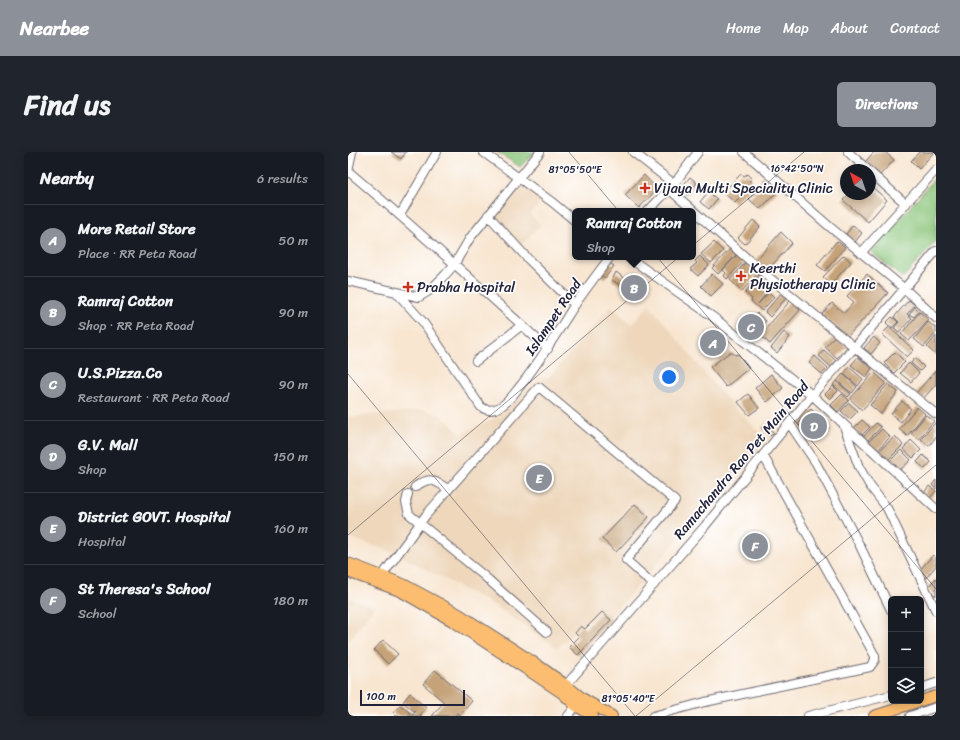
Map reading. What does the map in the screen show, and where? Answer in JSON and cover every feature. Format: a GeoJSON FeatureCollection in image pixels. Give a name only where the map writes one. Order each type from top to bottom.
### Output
{"type":"FeatureCollection","features":[{"type":"Feature","properties":{"kind":"main road"},"geometry":{"type":"LineString","coordinates":[[348,562],[380,579],[431,598],[487,637],[562,693],[576,706],[593,716]]}},
{"type":"Feature","properties":{"kind":"main road"},"geometry":{"type":"LineString","coordinates":[[348,572],[380,579]]}},
{"type":"Feature","properties":{"kind":"main road"},"geometry":{"type":"LineString","coordinates":[[487,637],[566,685],[582,698],[612,716]]}},
{"type":"Feature","properties":{"kind":"main road"},"geometry":{"type":"LineString","coordinates":[[874,716],[936,696]]}},
{"type":"Feature","properties":{"kind":"street"},"geometry":{"type":"LineString","coordinates":[[352,152],[348,171],[400,215],[548,349]]}},
{"type":"Feature","properties":{"kind":"street"},"geometry":{"type":"LineString","coordinates":[[400,215],[437,152]]}},
{"type":"Feature","properties":{"kind":"street"},"geometry":{"type":"LineString","coordinates":[[483,152],[572,219]]}},
{"type":"Feature","properties":{"kind":"street"},"geometry":{"type":"LineString","coordinates":[[348,281],[419,297],[429,291],[454,265],[470,238],[540,152]]}},
{"type":"Feature","properties":{"kind":"street"},"geometry":{"type":"LineString","coordinates":[[633,152],[694,208]]}},
{"type":"Feature","properties":{"kind":"street"},"geometry":{"type":"LineString","coordinates":[[651,208],[671,186],[698,152]]}},
{"type":"Feature","properties":{"kind":"street"},"geometry":{"type":"LineString","coordinates":[[744,152],[861,253],[905,288],[936,318]]}},
{"type":"Feature","properties":{"kind":"street"},"geometry":{"type":"LineString","coordinates":[[848,152],[861,164]]}},
{"type":"Feature","properties":{"kind":"street"},"geometry":{"type":"LineString","coordinates":[[861,253],[936,170]]}},
{"type":"Feature","properties":{"kind":"street"},"geometry":{"type":"LineString","coordinates":[[876,177],[906,204]]}},
{"type":"Feature","properties":{"kind":"street"},"geometry":{"type":"LineString","coordinates":[[696,210],[759,269],[936,414]]}},
{"type":"Feature","properties":{"kind":"street"},"geometry":{"type":"LineString","coordinates":[[488,215],[575,305]]}},
{"type":"Feature","properties":{"kind":"street","name":"Ramachandra Rao Pet Main Road"},"geometry":{"type":"LineString","coordinates":[[566,685],[705,526],[812,395],[855,347],[936,251]]}},
{"type":"Feature","properties":{"kind":"street","name":"Islampet Road"},"geometry":{"type":"LineString","coordinates":[[396,292],[423,322],[481,407],[486,410],[493,410],[501,407],[512,396],[531,372],[548,349],[575,305],[608,260]]}},
{"type":"Feature","properties":{"kind":"street"},"geometry":{"type":"LineString","coordinates":[[632,260],[714,317],[812,395],[936,509]]}},
{"type":"Feature","properties":{"kind":"street"},"geometry":{"type":"LineString","coordinates":[[476,361],[522,325]]}},
{"type":"Feature","properties":{"kind":"street"},"geometry":{"type":"LineString","coordinates":[[380,579],[420,523],[448,489],[539,387],[675,502],[626,560],[654,585]]}},
{"type":"Feature","properties":{"kind":"street"},"geometry":{"type":"LineString","coordinates":[[789,423],[819,469],[860,546],[888,604]]}},
{"type":"Feature","properties":{"kind":"street"},"geometry":{"type":"LineString","coordinates":[[844,424],[859,467],[870,486],[888,508],[936,610]]}},
{"type":"Feature","properties":{"kind":"street"},"geometry":{"type":"LineString","coordinates":[[653,716],[705,702],[870,667],[875,660],[875,656],[763,455]]}},
{"type":"Feature","properties":{"kind":"street"},"geometry":{"type":"LineString","coordinates":[[415,487],[424,481],[432,479],[448,489]]}},
{"type":"Feature","properties":{"kind":"street"},"geometry":{"type":"LineString","coordinates":[[408,494],[406,502],[409,514],[483,575],[547,632]]}},
{"type":"Feature","properties":{"kind":"street"},"geometry":{"type":"LineString","coordinates":[[924,688],[936,683]]}},
{"type":"Feature","properties":{"kind":"street"},"geometry":{"type":"LineString","coordinates":[[808,716],[888,696]]}},
{"type":"Feature","properties":{"kind":"street"},"geometry":{"type":"LineString","coordinates":[[568,716],[576,706]]}},
{"type":"Feature","properties":{"kind":"street"},"geometry":{"type":"LineString","coordinates":[[910,716],[926,708],[936,707]]}},
{"type":"Feature","properties":{"kind":"shaded area"},"geometry":{"type":"Polygon","coordinates":[[[522,185],[542,200],[530,215],[541,225],[521,245],[495,216],[522,185]]]}},
{"type":"Feature","properties":{"kind":"shaded area"},"geometry":{"type":"Polygon","coordinates":[[[649,304],[715,386],[765,439],[603,626],[588,620],[557,648],[499,608],[397,554],[348,537],[348,417],[426,410],[440,415],[461,434],[500,416],[539,377],[548,378],[611,306],[632,325],[649,304]]]}},
{"type":"Feature","properties":{"kind":"shaded area"},"geometry":{"type":"Polygon","coordinates":[[[348,597],[374,607],[348,642],[348,597]]]}},
{"type":"Feature","properties":{"kind":"green space"},"geometry":{"type":"Polygon","coordinates":[[[497,152],[535,152],[520,167],[497,152]]]}},
{"type":"Feature","properties":{"kind":"green space"},"geometry":{"type":"Polygon","coordinates":[[[936,177],[936,241],[903,278],[871,252],[936,177]]]}},
{"type":"Feature","properties":{"kind":"building"},"geometry":{"type":"Polygon","coordinates":[[[391,152],[406,152],[401,159],[391,152]]]}},
{"type":"Feature","properties":{"kind":"building"},"geometry":{"type":"Polygon","coordinates":[[[874,152],[885,152],[894,160],[880,175],[876,172],[876,164],[867,164],[865,162],[874,152]]]}},
{"type":"Feature","properties":{"kind":"building"},"geometry":{"type":"Polygon","coordinates":[[[919,152],[934,152],[919,169],[911,161],[919,152]]]}},
{"type":"Feature","properties":{"kind":"building"},"geometry":{"type":"Polygon","coordinates":[[[741,174],[744,176],[747,174],[752,179],[749,181],[753,185],[735,203],[723,192],[741,174]]]}},
{"type":"Feature","properties":{"kind":"building"},"geometry":{"type":"Polygon","coordinates":[[[644,175],[657,189],[639,208],[625,195],[644,175]]]}},
{"type":"Feature","properties":{"kind":"building"},"geometry":{"type":"Polygon","coordinates":[[[690,177],[697,183],[687,195],[680,189],[690,177]]]}},
{"type":"Feature","properties":{"kind":"building"},"geometry":{"type":"Polygon","coordinates":[[[766,180],[778,191],[760,209],[749,199],[766,180]]]}},
{"type":"Feature","properties":{"kind":"building"},"geometry":{"type":"Polygon","coordinates":[[[876,190],[887,200],[868,222],[843,200],[876,200],[876,190]]]}},
{"type":"Feature","properties":{"kind":"building"},"geometry":{"type":"Polygon","coordinates":[[[708,192],[717,199],[709,209],[700,202],[708,192]]]}},
{"type":"Feature","properties":{"kind":"building"},"geometry":{"type":"Polygon","coordinates":[[[753,220],[760,227],[745,244],[738,238],[753,220]]]}},
{"type":"Feature","properties":{"kind":"building"},"geometry":{"type":"Polygon","coordinates":[[[853,225],[862,233],[855,242],[846,234],[853,225]]]}},
{"type":"Feature","properties":{"kind":"building"},"geometry":{"type":"Polygon","coordinates":[[[781,232],[792,243],[767,271],[755,261],[781,232]]]}},
{"type":"Feature","properties":{"kind":"building"},"geometry":{"type":"Polygon","coordinates":[[[837,241],[845,247],[825,271],[817,265],[837,241]]]}},
{"type":"Feature","properties":{"kind":"building"},"geometry":{"type":"Polygon","coordinates":[[[714,242],[723,251],[711,263],[701,254],[714,242]]]}},
{"type":"Feature","properties":{"kind":"building"},"geometry":{"type":"Polygon","coordinates":[[[730,249],[736,255],[718,274],[712,268],[730,249]]]}},
{"type":"Feature","properties":{"kind":"building"},"geometry":{"type":"Polygon","coordinates":[[[737,255],[744,261],[727,279],[724,276],[726,273],[723,270],[737,255]]]}},
{"type":"Feature","properties":{"kind":"building"},"geometry":{"type":"Polygon","coordinates":[[[844,255],[851,262],[831,284],[823,277],[844,255]]]}},
{"type":"Feature","properties":{"kind":"building"},"geometry":{"type":"Polygon","coordinates":[[[700,256],[709,265],[698,276],[690,269],[697,263],[695,261],[700,256]]]}},
{"type":"Feature","properties":{"kind":"building"},"geometry":{"type":"Polygon","coordinates":[[[608,262],[614,266],[605,278],[599,274],[608,262]]]}},
{"type":"Feature","properties":{"kind":"building"},"geometry":{"type":"Polygon","coordinates":[[[745,263],[757,274],[742,291],[730,280],[745,263]]]}},
{"type":"Feature","properties":{"kind":"building"},"geometry":{"type":"Polygon","coordinates":[[[616,272],[627,280],[623,287],[612,280],[616,272]]]}},
{"type":"Feature","properties":{"kind":"building"},"geometry":{"type":"Polygon","coordinates":[[[712,274],[723,284],[711,296],[701,286],[712,274]]]}},
{"type":"Feature","properties":{"kind":"building"},"geometry":{"type":"Polygon","coordinates":[[[867,274],[888,293],[847,337],[822,314],[832,303],[844,313],[854,302],[847,296],[867,274]]]}},
{"type":"Feature","properties":{"kind":"building"},"geometry":{"type":"Polygon","coordinates":[[[759,275],[772,286],[758,304],[769,292],[774,297],[762,311],[745,293],[759,275]]]}},
{"type":"Feature","properties":{"kind":"building"},"geometry":{"type":"Polygon","coordinates":[[[632,283],[641,289],[637,296],[627,290],[632,283]]]}},
{"type":"Feature","properties":{"kind":"building"},"geometry":{"type":"Polygon","coordinates":[[[782,292],[787,297],[770,317],[765,312],[782,292]]]}},
{"type":"Feature","properties":{"kind":"building"},"geometry":{"type":"Polygon","coordinates":[[[909,300],[915,305],[907,314],[912,318],[899,332],[894,328],[899,322],[894,317],[909,300]]]}},
{"type":"Feature","properties":{"kind":"building"},"geometry":{"type":"Polygon","coordinates":[[[790,301],[800,310],[770,344],[760,335],[790,301]]]}},
{"type":"Feature","properties":{"kind":"building"},"geometry":{"type":"Polygon","coordinates":[[[915,307],[919,311],[914,317],[909,314],[915,307]]]}},
{"type":"Feature","properties":{"kind":"building"},"geometry":{"type":"Polygon","coordinates":[[[920,312],[929,320],[909,341],[901,334],[920,312]]]}},
{"type":"Feature","properties":{"kind":"building"},"geometry":{"type":"Polygon","coordinates":[[[757,313],[766,321],[754,335],[745,326],[757,313]]]}},
{"type":"Feature","properties":{"kind":"building"},"geometry":{"type":"Polygon","coordinates":[[[892,317],[898,322],[892,328],[886,323],[892,317]]]}},
{"type":"Feature","properties":{"kind":"building"},"geometry":{"type":"Polygon","coordinates":[[[928,322],[936,328],[936,333],[924,347],[914,339],[928,322]]]}},
{"type":"Feature","properties":{"kind":"building"},"geometry":{"type":"Polygon","coordinates":[[[889,327],[914,350],[907,357],[882,334],[889,327]]]}},
{"type":"Feature","properties":{"kind":"building"},"geometry":{"type":"Polygon","coordinates":[[[784,332],[790,337],[777,353],[771,348],[784,332]]]}},
{"type":"Feature","properties":{"kind":"building"},"geometry":{"type":"Polygon","coordinates":[[[835,336],[847,347],[837,358],[825,347],[835,336]]]}},
{"type":"Feature","properties":{"kind":"building"},"geometry":{"type":"Polygon","coordinates":[[[936,336],[936,355],[927,347],[936,336]]]}},
{"type":"Feature","properties":{"kind":"building"},"geometry":{"type":"Polygon","coordinates":[[[874,337],[880,343],[871,354],[864,348],[874,337]]]}},
{"type":"Feature","properties":{"kind":"building"},"geometry":{"type":"Polygon","coordinates":[[[713,339],[717,344],[713,347],[709,342],[713,339]]]}},
{"type":"Feature","properties":{"kind":"building"},"geometry":{"type":"Polygon","coordinates":[[[824,350],[836,361],[831,367],[819,356],[824,350]]]}},
{"type":"Feature","properties":{"kind":"building"},"geometry":{"type":"Polygon","coordinates":[[[730,352],[736,355],[738,354],[749,368],[726,387],[710,367],[730,352]]]}},
{"type":"Feature","properties":{"kind":"building"},"geometry":{"type":"Polygon","coordinates":[[[895,352],[905,362],[894,373],[884,363],[895,352]]]}},
{"type":"Feature","properties":{"kind":"building"},"geometry":{"type":"Polygon","coordinates":[[[815,356],[828,368],[822,374],[809,363],[815,356]]]}},
{"type":"Feature","properties":{"kind":"building"},"geometry":{"type":"Polygon","coordinates":[[[858,357],[872,368],[866,377],[851,365],[858,357]]]}},
{"type":"Feature","properties":{"kind":"building"},"geometry":{"type":"Polygon","coordinates":[[[915,358],[924,367],[920,371],[911,363],[915,358]]]}},
{"type":"Feature","properties":{"kind":"building"},"geometry":{"type":"Polygon","coordinates":[[[909,363],[919,373],[911,382],[900,373],[909,363]]]}},
{"type":"Feature","properties":{"kind":"building"},"geometry":{"type":"Polygon","coordinates":[[[849,367],[863,379],[858,386],[844,374],[849,367]]]}},
{"type":"Feature","properties":{"kind":"building"},"geometry":{"type":"Polygon","coordinates":[[[936,370],[936,384],[923,399],[916,393],[936,370]]]}},
{"type":"Feature","properties":{"kind":"building"},"geometry":{"type":"Polygon","coordinates":[[[874,372],[886,383],[862,410],[850,399],[874,372]]]}},
{"type":"Feature","properties":{"kind":"building"},"geometry":{"type":"Polygon","coordinates":[[[771,374],[783,388],[767,402],[755,388],[771,374]]]}},
{"type":"Feature","properties":{"kind":"building"},"geometry":{"type":"Polygon","coordinates":[[[843,374],[857,387],[852,393],[837,381],[843,374]]]}},
{"type":"Feature","properties":{"kind":"building"},"geometry":{"type":"Polygon","coordinates":[[[836,381],[851,394],[848,397],[833,385],[836,381]]]}},
{"type":"Feature","properties":{"kind":"building"},"geometry":{"type":"Polygon","coordinates":[[[888,384],[898,392],[881,414],[870,405],[888,384]]]}},
{"type":"Feature","properties":{"kind":"building"},"geometry":{"type":"Polygon","coordinates":[[[833,386],[838,391],[830,399],[825,394],[833,386]]]}},
{"type":"Feature","properties":{"kind":"building"},"geometry":{"type":"Polygon","coordinates":[[[748,394],[759,408],[749,415],[738,402],[748,394]]]}},
{"type":"Feature","properties":{"kind":"building"},"geometry":{"type":"Polygon","coordinates":[[[842,394],[849,400],[838,412],[831,405],[842,394]]]}},
{"type":"Feature","properties":{"kind":"building"},"geometry":{"type":"Polygon","coordinates":[[[902,401],[911,409],[901,422],[891,414],[902,401]]]}},
{"type":"Feature","properties":{"kind":"building"},"geometry":{"type":"Polygon","coordinates":[[[849,403],[858,411],[850,419],[841,411],[849,403]]]}},
{"type":"Feature","properties":{"kind":"building"},"geometry":{"type":"Polygon","coordinates":[[[917,407],[925,414],[907,436],[899,429],[917,407]]]}},
{"type":"Feature","properties":{"kind":"building"},"geometry":{"type":"Polygon","coordinates":[[[784,409],[791,414],[786,420],[779,415],[784,409]]]}},
{"type":"Feature","properties":{"kind":"building"},"geometry":{"type":"Polygon","coordinates":[[[811,409],[829,428],[814,440],[798,424],[811,409]]]}},
{"type":"Feature","properties":{"kind":"building"},"geometry":{"type":"Polygon","coordinates":[[[926,415],[934,421],[919,439],[911,433],[926,415]]]}},
{"type":"Feature","properties":{"kind":"building"},"geometry":{"type":"Polygon","coordinates":[[[862,420],[870,427],[861,436],[853,429],[862,420]]]}},
{"type":"Feature","properties":{"kind":"building"},"geometry":{"type":"Polygon","coordinates":[[[936,422],[936,437],[929,446],[921,439],[936,422]]]}},
{"type":"Feature","properties":{"kind":"building"},"geometry":{"type":"Polygon","coordinates":[[[876,423],[881,427],[866,442],[862,438],[876,423]]]}},
{"type":"Feature","properties":{"kind":"building"},"geometry":{"type":"Polygon","coordinates":[[[766,424],[774,433],[770,436],[762,428],[766,424]]]}},
{"type":"Feature","properties":{"kind":"building"},"geometry":{"type":"Polygon","coordinates":[[[882,429],[890,437],[876,452],[867,443],[882,429]]]}},
{"type":"Feature","properties":{"kind":"building"},"geometry":{"type":"Polygon","coordinates":[[[895,436],[903,445],[888,460],[879,451],[895,436]]]}},
{"type":"Feature","properties":{"kind":"building"},"geometry":{"type":"Polygon","coordinates":[[[911,440],[921,450],[913,458],[903,449],[911,440]]]}},
{"type":"Feature","properties":{"kind":"building"},"geometry":{"type":"Polygon","coordinates":[[[901,450],[911,460],[899,471],[889,462],[901,450]]]}},
{"type":"Feature","properties":{"kind":"building"},"geometry":{"type":"Polygon","coordinates":[[[923,455],[931,462],[925,469],[917,462],[923,455]]]}},
{"type":"Feature","properties":{"kind":"building"},"geometry":{"type":"Polygon","coordinates":[[[936,480],[936,489],[932,485],[936,480]]]}},
{"type":"Feature","properties":{"kind":"building"},"geometry":{"type":"Polygon","coordinates":[[[929,486],[936,491],[930,498],[924,493],[929,486]]]}},
{"type":"Feature","properties":{"kind":"building"},"geometry":{"type":"Polygon","coordinates":[[[635,504],[649,517],[616,552],[602,539],[635,504]]]}},
{"type":"Feature","properties":{"kind":"building"},"geometry":{"type":"Polygon","coordinates":[[[933,555],[936,558],[936,566],[926,578],[919,571],[933,555]]]}},
{"type":"Feature","properties":{"kind":"building"},"geometry":{"type":"Polygon","coordinates":[[[936,578],[936,596],[927,588],[936,578]]]}},
{"type":"Feature","properties":{"kind":"building"},"geometry":{"type":"Polygon","coordinates":[[[602,612],[611,620],[578,655],[569,647],[579,637],[575,633],[581,626],[585,629],[602,612]]]}},
{"type":"Feature","properties":{"kind":"building"},"geometry":{"type":"Polygon","coordinates":[[[383,640],[398,654],[388,664],[374,650],[383,640]]]}},
{"type":"Feature","properties":{"kind":"building"},"geometry":{"type":"Polygon","coordinates":[[[435,670],[472,701],[460,715],[457,713],[455,716],[432,716],[444,702],[423,684],[435,670]]]}},
{"type":"Feature","properties":{"kind":"building"},"geometry":{"type":"Polygon","coordinates":[[[410,693],[426,708],[420,715],[422,716],[396,716],[393,713],[400,705],[413,715],[415,712],[403,702],[410,693]]]}},
{"type":"Feature","properties":{"kind":"place","name":"Vijaya Multi Speciality Clinic"},"geometry":{"type":"Point","coordinates":[645,188]}},
{"type":"Feature","properties":{"kind":"place","name":"Keerthi Physiotherapy Clinic"},"geometry":{"type":"Point","coordinates":[741,276]}},
{"type":"Feature","properties":{"kind":"place","name":"Prabha Hospital"},"geometry":{"type":"Point","coordinates":[408,287]}},
{"type":"Feature","properties":{"kind":"place","name":"Ramraj Cotton"},"geometry":{"type":"Point","coordinates":[634,288]}},
{"type":"Feature","properties":{"kind":"place","name":"U.S.Pizza.Co"},"geometry":{"type":"Point","coordinates":[751,327]}},
{"type":"Feature","properties":{"kind":"place","name":"More Retail Store"},"geometry":{"type":"Point","coordinates":[713,343]}},
{"type":"Feature","properties":{"kind":"place","name":"G.V. Mall"},"geometry":{"type":"Point","coordinates":[814,426]}},
{"type":"Feature","properties":{"kind":"place","name":"District GOVT. Hospital"},"geometry":{"type":"Point","coordinates":[539,478]}},
{"type":"Feature","properties":{"kind":"place","name":"St Theresa's School"},"geometry":{"type":"Point","coordinates":[755,546]}}]}
